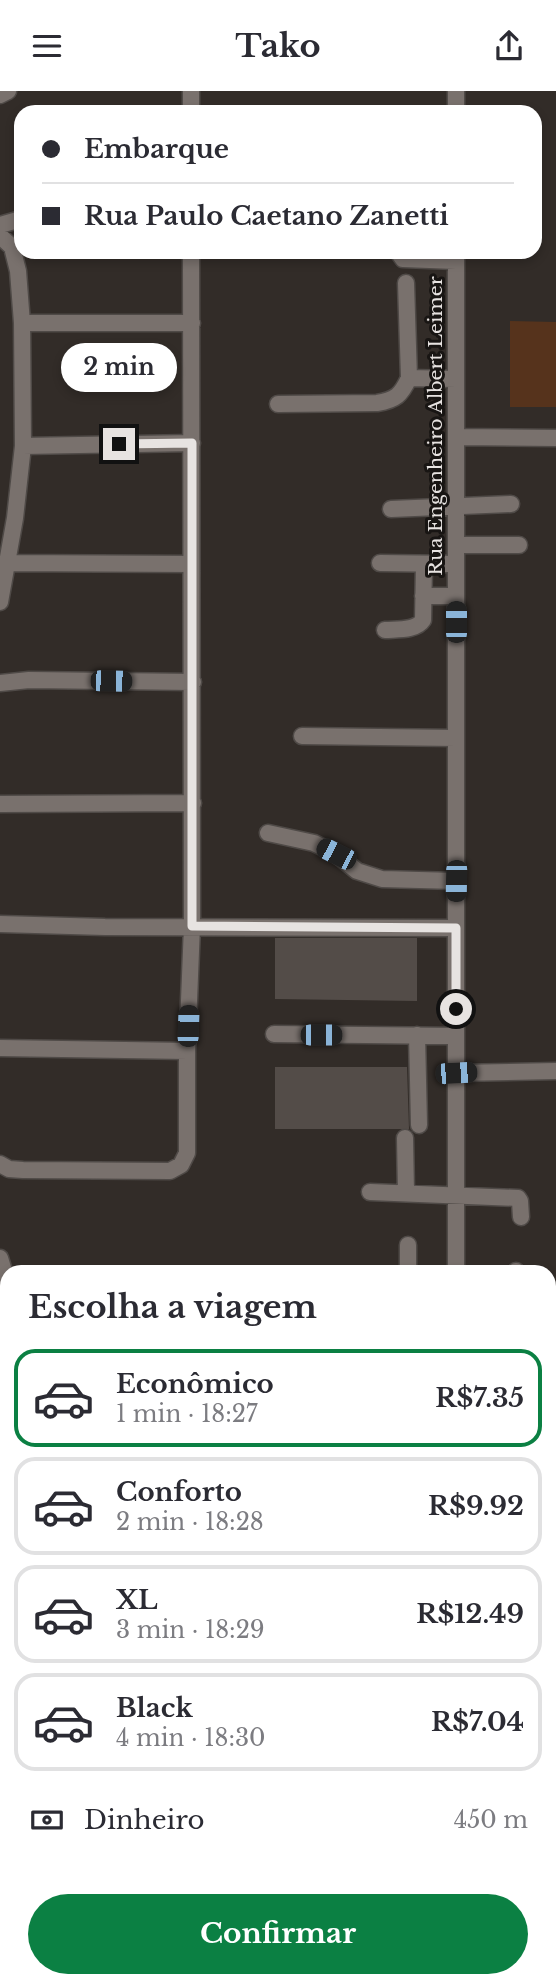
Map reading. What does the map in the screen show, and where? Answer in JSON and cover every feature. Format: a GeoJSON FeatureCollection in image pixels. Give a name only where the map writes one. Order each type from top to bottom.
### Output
{"type":"FeatureCollection","features":[{"type":"Feature","properties":{"kind":"street"},"geometry":{"type":"LineString","coordinates":[[0,95],[8,91]]}},
{"type":"Feature","properties":{"kind":"street"},"geometry":{"type":"LineString","coordinates":[[0,236],[14,252]]}},
{"type":"Feature","properties":{"kind":"street"},"geometry":{"type":"LineString","coordinates":[[0,602],[15,518],[23,446],[22,323],[16,259]]}},
{"type":"Feature","properties":{"kind":"street"},"geometry":{"type":"LineString","coordinates":[[0,1164],[9,1169],[23,1170],[170,1171],[181,1165],[187,1153],[193,803],[191,259]]}},
{"type":"Feature","properties":{"kind":"street","name":"Rua Engenheiro Albert Leimer"},"geometry":{"type":"LineString","coordinates":[[456,259],[456,1265]]}},
{"type":"Feature","properties":{"kind":"street"},"geometry":{"type":"LineString","coordinates":[[278,404],[377,404],[391,401],[402,391],[409,378],[406,283]]}},
{"type":"Feature","properties":{"kind":"street"},"geometry":{"type":"LineString","coordinates":[[22,323],[192,323]]}},
{"type":"Feature","properties":{"kind":"street"},"geometry":{"type":"LineString","coordinates":[[409,378],[456,379]]}},
{"type":"Feature","properties":{"kind":"street"},"geometry":{"type":"LineString","coordinates":[[456,437],[556,438]]}},
{"type":"Feature","properties":{"kind":"street"},"geometry":{"type":"LineString","coordinates":[[23,446],[192,443]]}},
{"type":"Feature","properties":{"kind":"street"},"geometry":{"type":"LineString","coordinates":[[391,509],[511,505]]}},
{"type":"Feature","properties":{"kind":"street"},"geometry":{"type":"LineString","coordinates":[[456,545],[519,545]]}},
{"type":"Feature","properties":{"kind":"street"},"geometry":{"type":"LineString","coordinates":[[7,563],[191,564]]}},
{"type":"Feature","properties":{"kind":"street"},"geometry":{"type":"LineString","coordinates":[[380,563],[456,564]]}},
{"type":"Feature","properties":{"kind":"street"},"geometry":{"type":"LineString","coordinates":[[385,630],[415,627],[423,620],[424,564]]}},
{"type":"Feature","properties":{"kind":"street"},"geometry":{"type":"LineString","coordinates":[[423,596],[456,596]]}},
{"type":"Feature","properties":{"kind":"street"},"geometry":{"type":"LineString","coordinates":[[0,683],[29,680],[193,682]]}},
{"type":"Feature","properties":{"kind":"street"},"geometry":{"type":"LineString","coordinates":[[302,736],[456,738]]}},
{"type":"Feature","properties":{"kind":"street"},"geometry":{"type":"LineString","coordinates":[[0,804],[193,803]]}},
{"type":"Feature","properties":{"kind":"street"},"geometry":{"type":"LineString","coordinates":[[268,833],[314,843],[336,854],[357,871],[382,879],[456,881]]}},
{"type":"Feature","properties":{"kind":"street"},"geometry":{"type":"LineString","coordinates":[[0,924],[456,928]]}},
{"type":"Feature","properties":{"kind":"street"},"geometry":{"type":"LineString","coordinates":[[274,1034],[456,1035]]}},
{"type":"Feature","properties":{"kind":"street"},"geometry":{"type":"LineString","coordinates":[[417,1035],[419,1125]]}},
{"type":"Feature","properties":{"kind":"street"},"geometry":{"type":"LineString","coordinates":[[0,1048],[187,1051]]}},
{"type":"Feature","properties":{"kind":"street"},"geometry":{"type":"LineString","coordinates":[[456,1073],[556,1071]]}},
{"type":"Feature","properties":{"kind":"street"},"geometry":{"type":"LineString","coordinates":[[405,1138],[406,1193]]}},
{"type":"Feature","properties":{"kind":"street"},"geometry":{"type":"LineString","coordinates":[[370,1192],[518,1198],[521,1217]]}},
{"type":"Feature","properties":{"kind":"street"},"geometry":{"type":"LineString","coordinates":[[408,1245],[408,1265]]}},
{"type":"Feature","properties":{"kind":"shaded area"},"geometry":{"type":"Polygon","coordinates":[[[510,321],[556,322],[556,407],[510,407],[510,321]]]}},
{"type":"Feature","properties":{"kind":"building"},"geometry":{"type":"Polygon","coordinates":[[[275,938],[417,938],[417,1001],[275,999],[275,938]]]}},
{"type":"Feature","properties":{"kind":"building"},"geometry":{"type":"Polygon","coordinates":[[[275,1067],[407,1067],[409,1129],[275,1129],[275,1067]]]}},
{"type":"Feature","properties":{"kind":"route"},"geometry":{"type":"LineString","coordinates":[[119,444],[192,443],[192,926],[456,928],[456,1009]]}}]}
